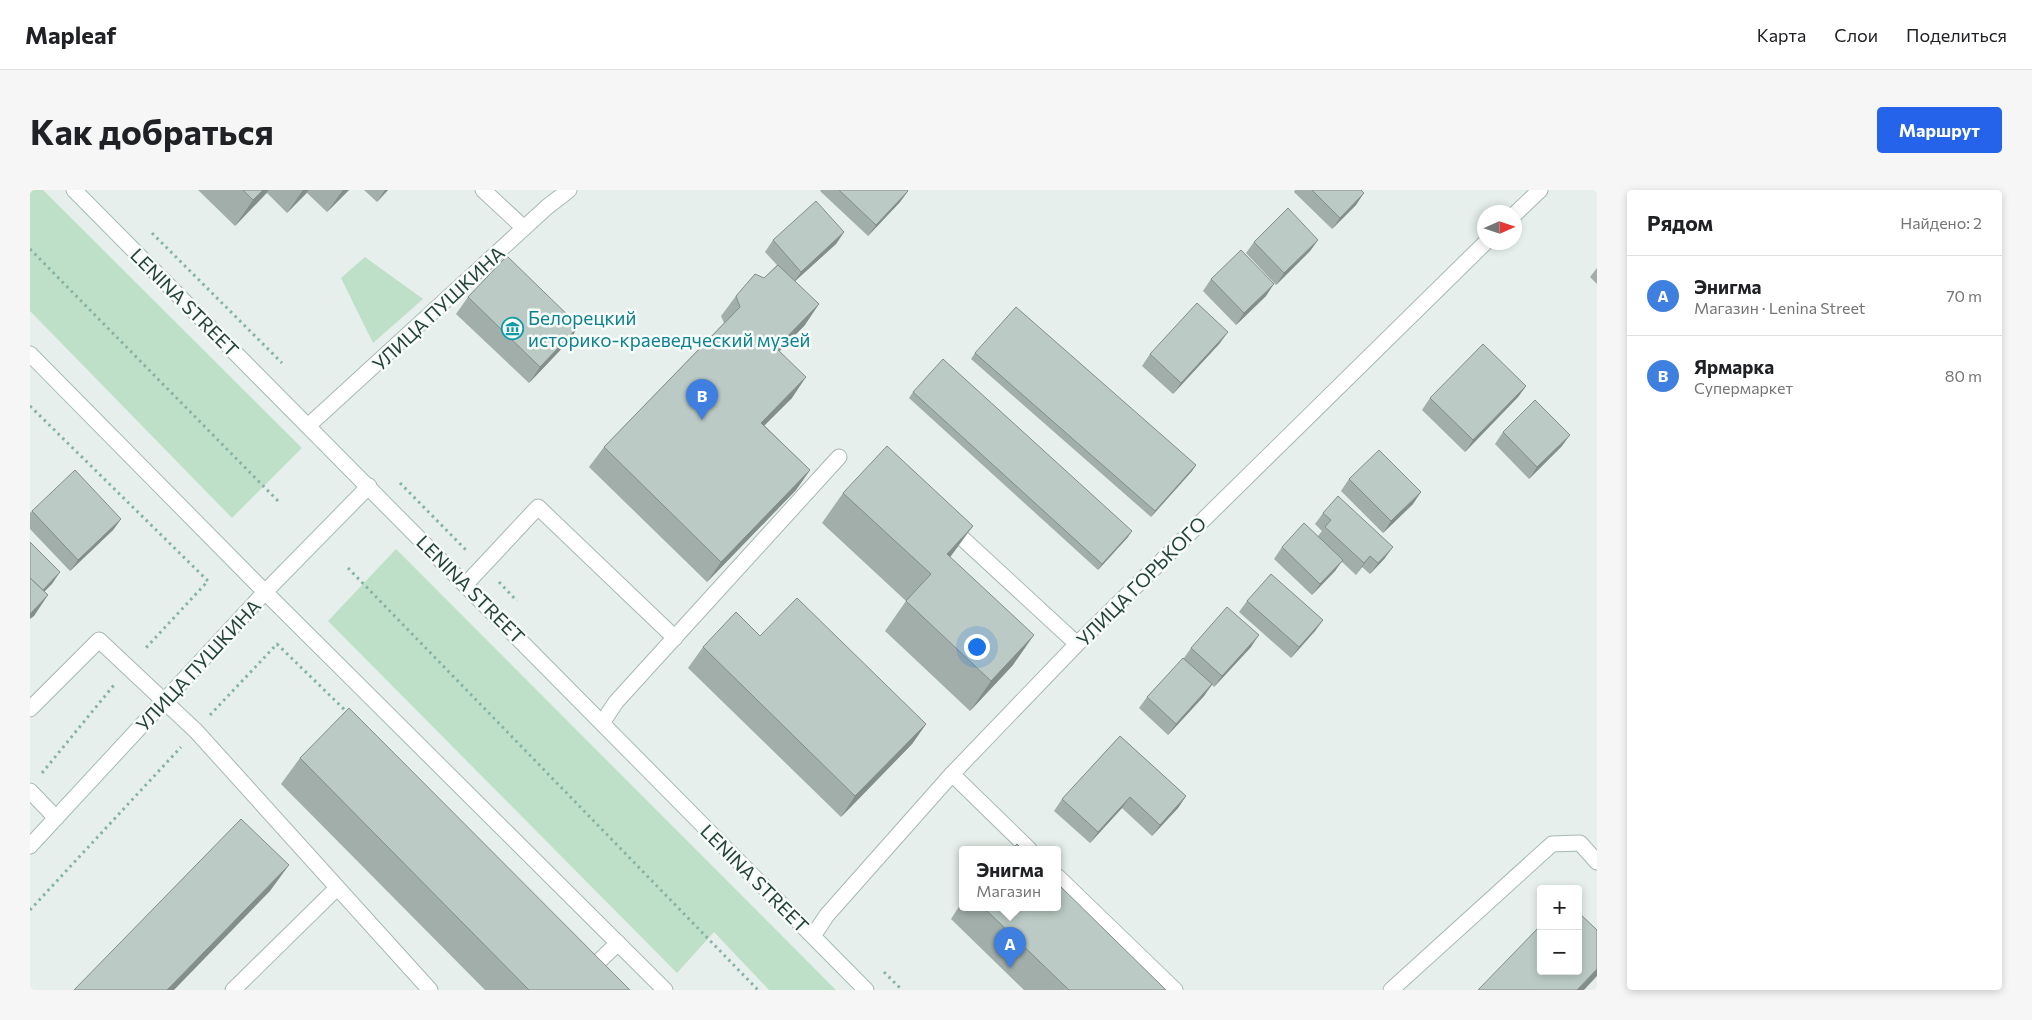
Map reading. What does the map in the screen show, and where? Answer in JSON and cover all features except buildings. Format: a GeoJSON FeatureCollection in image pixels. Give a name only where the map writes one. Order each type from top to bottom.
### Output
{"type":"FeatureCollection","features":[{"type":"Feature","properties":{"kind":"main road","name":"LENINA STREET"},"geometry":{"type":"LineString","coordinates":[[74,190],[866,990]]}},
{"type":"Feature","properties":{"kind":"main road"},"geometry":{"type":"LineString","coordinates":[[483,190],[524,228]]}},
{"type":"Feature","properties":{"kind":"main road","name":"УЛИЦА ПУШКИНА"},"geometry":{"type":"LineString","coordinates":[[308,426],[568,190]]}},
{"type":"Feature","properties":{"kind":"main road"},"geometry":{"type":"LineString","coordinates":[[1522,207],[1540,190]]}},
{"type":"Feature","properties":{"kind":"main road","name":"УЛИЦА ГОРЬКОГО"},"geometry":{"type":"LineString","coordinates":[[813,936],[827,915],[952,774],[1077,644],[1478,250]]}},
{"type":"Feature","properties":{"kind":"main road"},"geometry":{"type":"LineString","coordinates":[[30,354],[265,592],[665,990]]}},
{"type":"Feature","properties":{"kind":"main road"},"geometry":{"type":"LineString","coordinates":[[602,723],[616,702],[840,457]]}},
{"type":"Feature","properties":{"kind":"main road","name":"УЛИЦА ПУШКИНА"},"geometry":{"type":"LineString","coordinates":[[30,846],[265,592],[368,486]]}},
{"type":"Feature","properties":{"kind":"main road"},"geometry":{"type":"LineString","coordinates":[[466,584],[538,506],[674,638]]}},
{"type":"Feature","properties":{"kind":"main road"},"geometry":{"type":"LineString","coordinates":[[939,517],[1077,644]]}},
{"type":"Feature","properties":{"kind":"main road"},"geometry":{"type":"LineString","coordinates":[[30,709],[99,640],[196,731],[430,990]]}},
{"type":"Feature","properties":{"kind":"main road"},"geometry":{"type":"LineString","coordinates":[[952,774],[1026,846]]}},
{"type":"Feature","properties":{"kind":"main road"},"geometry":{"type":"LineString","coordinates":[[30,792],[56,818]]}},
{"type":"Feature","properties":{"kind":"main road"},"geometry":{"type":"LineString","coordinates":[[1391,990],[1552,844],[1580,843],[1597,862]]}},
{"type":"Feature","properties":{"kind":"main road"},"geometry":{"type":"LineString","coordinates":[[1061,880],[1175,990]]}},
{"type":"Feature","properties":{"kind":"main road"},"geometry":{"type":"LineString","coordinates":[[233,990],[337,888]]}},
{"type":"Feature","properties":{"kind":"main road"},"geometry":{"type":"LineString","coordinates":[[569,990],[618,943]]}},
{"type":"Feature","properties":{"kind":"path"},"geometry":{"type":"LineString","coordinates":[[30,249],[278,501]]}},
{"type":"Feature","properties":{"kind":"path"},"geometry":{"type":"LineString","coordinates":[[30,406],[208,581]]}},
{"type":"Feature","properties":{"kind":"path"},"geometry":{"type":"LineString","coordinates":[[348,568],[758,990]]}},
{"type":"Feature","properties":{"kind":"path"},"geometry":{"type":"LineString","coordinates":[[30,910],[277,644]]}},
{"type":"Feature","properties":{"kind":"green space"},"geometry":{"type":"Polygon","coordinates":[[[30,190],[43,190],[302,448],[232,518],[30,311],[30,190]]]}},
{"type":"Feature","properties":{"kind":"green space"},"geometry":{"type":"Polygon","coordinates":[[[365,257],[423,299],[373,343],[341,278],[365,257]]]}},
{"type":"Feature","properties":{"kind":"green space"},"geometry":{"type":"Polygon","coordinates":[[[396,549],[836,990],[769,990],[714,932],[677,973],[328,621],[396,549]]]}},
{"type":"Feature","properties":{"kind":"place","name":"Белорецкий историко-краеведческий музей"},"geometry":{"type":"Point","coordinates":[512,328]}},
{"type":"Feature","properties":{"kind":"place","name":"Ярмарка"},"geometry":{"type":"Point","coordinates":[702,420]}},
{"type":"Feature","properties":{"kind":"place","name":"Энигма"},"geometry":{"type":"Point","coordinates":[1010,968]}}]}
